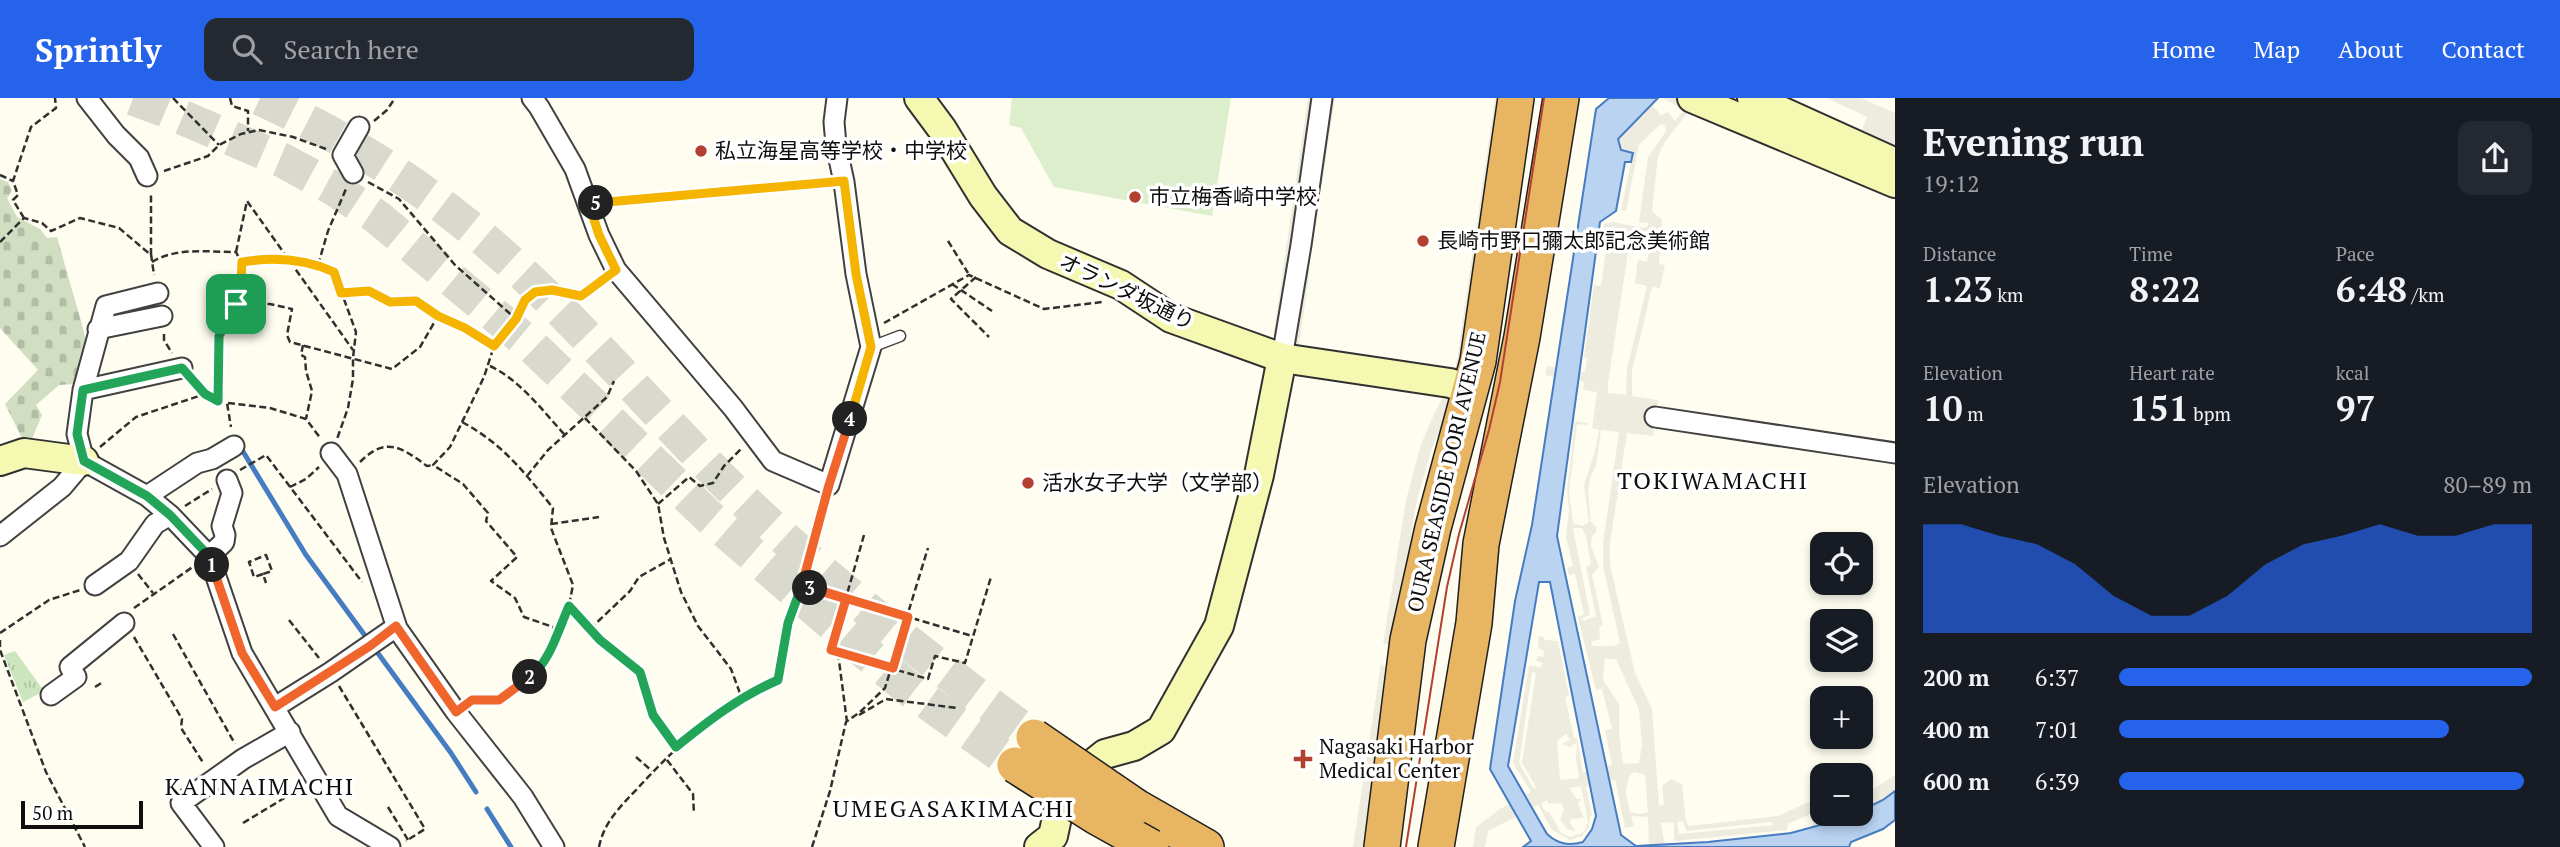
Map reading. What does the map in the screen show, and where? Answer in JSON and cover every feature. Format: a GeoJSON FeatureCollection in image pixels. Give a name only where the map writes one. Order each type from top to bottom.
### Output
{"type":"FeatureCollection","features":[{"type":"Feature","properties":{"kind":"highway","name":"OURA SEASIDE DORI AVENUE"},"geometry":{"type":"LineString","coordinates":[[1382,847],[1408,640],[1433,528],[1478,361],[1516,98]]}},
{"type":"Feature","properties":{"kind":"highway","name":"OURA SEASIDE DORI AVENUE"},"geometry":{"type":"LineString","coordinates":[[1436,847],[1474,623],[1481,544],[1522,337],[1561,98]]}},
{"type":"Feature","properties":{"kind":"highway"},"geometry":{"type":"LineString","coordinates":[[1151,847],[1097,817],[1025,751],[1113,793],[1206,847]]}},
{"type":"Feature","properties":{"kind":"street"},"geometry":{"type":"LineString","coordinates":[[88,98],[116,135],[139,158],[147,176]]}},
{"type":"Feature","properties":{"kind":"street"},"geometry":{"type":"LineString","coordinates":[[532,98],[575,169],[599,235],[616,270],[733,408],[773,461],[829,485],[871,347],[856,274],[844,181],[836,145],[834,122],[837,98]]}},
{"type":"Feature","properties":{"kind":"street","name":"オランダ坂通り"},"geometry":{"type":"LineString","coordinates":[[919,98],[942,129],[983,196],[1010,232],[1048,254],[1121,285],[1171,318],[1282,358],[1450,383],[1471,390]]}},
{"type":"Feature","properties":{"kind":"street"},"geometry":{"type":"LineString","coordinates":[[1039,847],[1054,836],[1059,808],[1070,782],[1105,754],[1134,746],[1161,730],[1219,626],[1259,475],[1282,358],[1322,98]]}},
{"type":"Feature","properties":{"kind":"street"},"geometry":{"type":"LineString","coordinates":[[1752,98],[1895,163]]}},
{"type":"Feature","properties":{"kind":"street"},"geometry":{"type":"LineString","coordinates":[[1694,99],[1895,183]]}},
{"type":"Feature","properties":{"kind":"street"},"geometry":{"type":"LineString","coordinates":[[353,173],[343,155],[359,127]]}},
{"type":"Feature","properties":{"kind":"street"},"geometry":{"type":"LineString","coordinates":[[84,461],[77,434],[83,390],[106,306],[158,293]]}},
{"type":"Feature","properties":{"kind":"street"},"geometry":{"type":"LineString","coordinates":[[98,329],[162,316]]}},
{"type":"Feature","properties":{"kind":"street"},"geometry":{"type":"LineString","coordinates":[[83,390],[182,368]]}},
{"type":"Feature","properties":{"kind":"street"},"geometry":{"type":"LineString","coordinates":[[1655,417],[1895,453]]}},
{"type":"Feature","properties":{"kind":"street"},"geometry":{"type":"LineString","coordinates":[[147,496],[197,463],[212,459],[234,446]]}},
{"type":"Feature","properties":{"kind":"street"},"geometry":{"type":"LineString","coordinates":[[334,446],[347,474],[397,628],[456,712],[523,797],[554,847]]}},
{"type":"Feature","properties":{"kind":"street"},"geometry":{"type":"LineString","coordinates":[[0,461],[24,453],[84,461],[147,496],[170,515],[209,556],[242,653],[338,816],[399,843]]}},
{"type":"Feature","properties":{"kind":"street"},"geometry":{"type":"LineString","coordinates":[[0,536],[62,487],[84,461]]}},
{"type":"Feature","properties":{"kind":"street"},"geometry":{"type":"LineString","coordinates":[[209,556],[224,542],[222,526],[232,493],[227,480]]}},
{"type":"Feature","properties":{"kind":"street"},"geometry":{"type":"LineString","coordinates":[[95,585],[129,561],[155,524],[170,515]]}},
{"type":"Feature","properties":{"kind":"street"},"geometry":{"type":"LineString","coordinates":[[51,695],[76,677],[70,667],[124,623]]}},
{"type":"Feature","properties":{"kind":"street"},"geometry":{"type":"LineString","coordinates":[[275,707],[331,673],[396,626],[397,628]]}},
{"type":"Feature","properties":{"kind":"street"},"geometry":{"type":"LineString","coordinates":[[214,847],[181,803],[243,759],[290,732]]}},
{"type":"Feature","properties":{"kind":"lane"},"geometry":{"type":"LineString","coordinates":[[871,347],[900,335]]}},
{"type":"Feature","properties":{"kind":"path"},"geometry":{"type":"LineString","coordinates":[[55,98],[56,108],[31,127],[13,181],[18,195],[13,200],[24,218],[42,223],[51,231],[80,218],[119,228],[151,253]]}},
{"type":"Feature","properties":{"kind":"path"},"geometry":{"type":"LineString","coordinates":[[173,98],[219,145]]}},
{"type":"Feature","properties":{"kind":"path"},"geometry":{"type":"LineString","coordinates":[[230,98],[232,106],[248,111],[248,132]]}},
{"type":"Feature","properties":{"kind":"path"},"geometry":{"type":"LineString","coordinates":[[359,127],[376,120],[395,98]]}},
{"type":"Feature","properties":{"kind":"path"},"geometry":{"type":"LineString","coordinates":[[147,176],[208,156],[219,145],[259,130],[293,137],[343,155]]}},
{"type":"Feature","properties":{"kind":"path"},"geometry":{"type":"LineString","coordinates":[[318,265],[328,231],[353,173],[400,199],[455,265],[516,319]]}},
{"type":"Feature","properties":{"kind":"path"},"geometry":{"type":"LineString","coordinates":[[0,175],[13,181]]}},
{"type":"Feature","properties":{"kind":"path"},"geometry":{"type":"LineString","coordinates":[[589,204],[844,181]]}},
{"type":"Feature","properties":{"kind":"path"},"geometry":{"type":"LineString","coordinates":[[218,401],[219,336],[236,304],[241,283],[242,262],[236,252],[247,201],[354,351]]}},
{"type":"Feature","properties":{"kind":"path"},"geometry":{"type":"LineString","coordinates":[[151,209],[151,253],[158,293]]}},
{"type":"Feature","properties":{"kind":"path"},"geometry":{"type":"LineString","coordinates":[[0,242],[24,218]]}},
{"type":"Feature","properties":{"kind":"path"},"geometry":{"type":"LineString","coordinates":[[948,241],[969,275],[1044,309],[1105,302]]}},
{"type":"Feature","properties":{"kind":"path"},"geometry":{"type":"LineString","coordinates":[[152,262],[162,256],[185,252],[236,252]]}},
{"type":"Feature","properties":{"kind":"path"},"geometry":{"type":"LineString","coordinates":[[242,262],[265,258],[318,265],[334,272],[356,332],[348,408],[334,446],[306,479],[290,487]]}},
{"type":"Feature","properties":{"kind":"path"},"geometry":{"type":"LineString","coordinates":[[347,474],[368,454],[384,446],[405,450],[427,466],[433,465],[450,447],[489,365],[494,346],[516,319],[525,300],[535,292],[552,290],[581,296],[616,270]]}},
{"type":"Feature","properties":{"kind":"path"},"geometry":{"type":"LineString","coordinates":[[882,325],[969,275]]}},
{"type":"Feature","properties":{"kind":"path"},"geometry":{"type":"LineString","coordinates":[[976,277],[951,299],[989,337]]}},
{"type":"Feature","properties":{"kind":"path"},"geometry":{"type":"LineString","coordinates":[[952,284],[992,311]]}},
{"type":"Feature","properties":{"kind":"path"},"geometry":{"type":"LineString","coordinates":[[341,293],[369,291],[390,302],[416,301],[494,346]]}},
{"type":"Feature","properties":{"kind":"path"},"geometry":{"type":"LineString","coordinates":[[236,304],[270,304],[292,309],[287,335],[290,342],[392,369],[420,347],[438,316]]}},
{"type":"Feature","properties":{"kind":"path"},"geometry":{"type":"LineString","coordinates":[[162,316],[164,341],[182,368],[205,394],[218,401],[270,408],[306,419],[334,446]]}},
{"type":"Feature","properties":{"kind":"path"},"geometry":{"type":"LineString","coordinates":[[303,345],[301,355],[305,357],[312,391],[306,419]]}},
{"type":"Feature","properties":{"kind":"path"},"geometry":{"type":"LineString","coordinates":[[489,365],[505,373],[533,399],[564,435]]}},
{"type":"Feature","properties":{"kind":"path"},"geometry":{"type":"LineString","coordinates":[[527,476],[564,435],[607,397],[614,381]]}},
{"type":"Feature","properties":{"kind":"path"},"geometry":{"type":"LineString","coordinates":[[84,461],[136,417],[205,394]]}},
{"type":"Feature","properties":{"kind":"path"},"geometry":{"type":"LineString","coordinates":[[227,403],[234,446]]}},
{"type":"Feature","properties":{"kind":"path"},"geometry":{"type":"LineString","coordinates":[[585,418],[635,471],[658,504],[664,538],[681,592],[698,626],[731,669],[741,698]]}},
{"type":"Feature","properties":{"kind":"path"},"geometry":{"type":"LineString","coordinates":[[456,712],[472,700],[499,700],[537,672],[569,606],[573,585],[551,524],[553,508],[510,456],[482,433],[462,422]]}},
{"type":"Feature","properties":{"kind":"path"},"geometry":{"type":"LineString","coordinates":[[658,504],[689,477],[700,486],[713,483],[724,466],[753,437]]}},
{"type":"Feature","properties":{"kind":"path"},"geometry":{"type":"LineString","coordinates":[[249,465],[266,455],[363,584]]}},
{"type":"Feature","properties":{"kind":"path"},"geometry":{"type":"LineString","coordinates":[[433,465],[463,484],[488,513],[486,521],[517,557],[491,581],[516,598],[524,617],[559,629]]}},
{"type":"Feature","properties":{"kind":"path"},"geometry":{"type":"LineString","coordinates":[[170,515],[227,480]]}},
{"type":"Feature","properties":{"kind":"path"},"geometry":{"type":"LineString","coordinates":[[599,847],[609,819],[676,747],[741,698],[778,680],[788,623],[802,585],[829,485]]}},
{"type":"Feature","properties":{"kind":"path"},"geometry":{"type":"LineString","coordinates":[[551,524],[599,517]]}},
{"type":"Feature","properties":{"kind":"path"},"geometry":{"type":"LineString","coordinates":[[864,536],[831,650],[838,653],[928,679],[935,656],[965,663],[991,577]]}},
{"type":"Feature","properties":{"kind":"path"},"geometry":{"type":"LineString","coordinates":[[846,722],[885,688],[928,548]]}},
{"type":"Feature","properties":{"kind":"path"},"geometry":{"type":"LineString","coordinates":[[266,555],[272,571],[263,574],[254,577],[249,562],[266,555]]}},
{"type":"Feature","properties":{"kind":"path"},"geometry":{"type":"LineString","coordinates":[[209,556],[121,618],[145,652],[182,719],[181,728],[214,779]]}},
{"type":"Feature","properties":{"kind":"path"},"geometry":{"type":"LineString","coordinates":[[590,629],[630,591],[639,577],[671,559]]}},
{"type":"Feature","properties":{"kind":"path"},"geometry":{"type":"LineString","coordinates":[[129,561],[153,593]]}},
{"type":"Feature","properties":{"kind":"path"},"geometry":{"type":"LineString","coordinates":[[263,574],[266,583]]}},
{"type":"Feature","properties":{"kind":"path"},"geometry":{"type":"LineString","coordinates":[[0,633],[49,600],[95,585]]}},
{"type":"Feature","properties":{"kind":"path"},"geometry":{"type":"LineString","coordinates":[[802,585],[972,636]]}},
{"type":"Feature","properties":{"kind":"path"},"geometry":{"type":"LineString","coordinates":[[569,606],[590,629],[640,672],[653,715],[676,747]]}},
{"type":"Feature","properties":{"kind":"path"},"geometry":{"type":"LineString","coordinates":[[289,620],[331,673],[425,830],[399,843]]}},
{"type":"Feature","properties":{"kind":"path"},"geometry":{"type":"LineString","coordinates":[[173,634],[243,759]]}},
{"type":"Feature","properties":{"kind":"path"},"geometry":{"type":"LineString","coordinates":[[0,640],[0,650],[46,772],[85,847]]}},
{"type":"Feature","properties":{"kind":"path"},"geometry":{"type":"LineString","coordinates":[[812,847],[830,790],[846,722],[838,653]]}},
{"type":"Feature","properties":{"kind":"path"},"geometry":{"type":"LineString","coordinates":[[95,687],[103,682]]}},
{"type":"Feature","properties":{"kind":"path"},"geometry":{"type":"LineString","coordinates":[[846,722],[886,699],[957,708]]}},
{"type":"Feature","properties":{"kind":"path"},"geometry":{"type":"LineString","coordinates":[[636,757],[651,774]]}},
{"type":"Feature","properties":{"kind":"path"},"geometry":{"type":"LineString","coordinates":[[666,758],[693,794],[694,814]]}},
{"type":"Feature","properties":{"kind":"path"},"geometry":{"type":"LineString","coordinates":[[243,823],[304,786]]}},
{"type":"Feature","properties":{"kind":"path"},"geometry":{"type":"LineString","coordinates":[[388,807],[400,827],[397,847]]}},
{"type":"Feature","properties":{"kind":"green space"},"geometry":{"type":"Polygon","coordinates":[[[1012,98],[1231,98],[1212,216],[1054,187],[1021,128],[1009,125],[1012,98]]]}},
{"type":"Feature","properties":{"kind":"green space"},"geometry":{"type":"Polygon","coordinates":[[[0,179],[8,182],[12,191],[7,198],[17,217],[40,229],[47,238],[57,237],[88,346],[74,384],[59,385],[36,405],[42,415],[32,439],[22,438],[5,404],[38,370],[0,328],[0,179]]]}},
{"type":"Feature","properties":{"kind":"green space"},"geometry":{"type":"Polygon","coordinates":[[[15,651],[44,691],[23,702],[4,655],[15,651]]]}},
{"type":"Feature","properties":{"kind":"shaded area"},"geometry":{"type":"Polygon","coordinates":[[[1308,98],[1317,98],[1287,272],[1281,343],[1272,345],[1308,98]]]}},
{"type":"Feature","properties":{"kind":"shaded area"},"geometry":{"type":"Polygon","coordinates":[[[1331,98],[1335,98],[1306,268],[1310,269],[1299,345],[1302,351],[1295,348],[1294,344],[1331,98]]]}},
{"type":"Feature","properties":{"kind":"shaded area"},"geometry":{"type":"Polygon","coordinates":[[[1495,98],[1502,98],[1462,373],[1452,375],[1456,367],[1495,98]]]}},
{"type":"Feature","properties":{"kind":"shaded area"},"geometry":{"type":"Polygon","coordinates":[[[1646,98],[1661,115],[1668,112],[1675,121],[1684,110],[1663,98],[1677,98],[1696,109],[1688,112],[1665,142],[1658,156],[1652,211],[1662,220],[1659,264],[1665,265],[1660,288],[1652,287],[1632,370],[1632,396],[1658,400],[1653,436],[1627,433],[1610,543],[1610,565],[1635,673],[1652,709],[1659,806],[1664,805],[1662,786],[1671,779],[1682,784],[1686,821],[1689,826],[1778,816],[1810,801],[1810,814],[1788,824],[1787,830],[1674,841],[1674,822],[1661,823],[1665,847],[1649,847],[1648,817],[1631,816],[1634,826],[1625,828],[1615,780],[1586,787],[1592,815],[1589,827],[1582,836],[1570,840],[1552,830],[1538,805],[1488,831],[1485,847],[1473,847],[1476,827],[1500,809],[1531,792],[1513,763],[1529,666],[1541,667],[1543,663],[1536,661],[1538,656],[1543,657],[1544,651],[1538,648],[1539,636],[1545,640],[1558,641],[1569,696],[1565,697],[1574,738],[1577,738],[1583,772],[1612,765],[1605,730],[1612,729],[1602,689],[1596,690],[1578,617],[1584,614],[1575,574],[1569,575],[1567,568],[1573,566],[1566,537],[1569,509],[1567,492],[1575,421],[1588,423],[1577,424],[1569,492],[1573,523],[1582,526],[1589,522],[1584,485],[1599,430],[1592,428],[1597,392],[1583,390],[1584,382],[1545,375],[1547,366],[1585,372],[1587,358],[1584,357],[1594,285],[1601,286],[1606,249],[1599,247],[1604,224],[1613,222],[1644,228],[1648,226],[1648,223],[1639,222],[1648,157],[1666,131],[1665,126],[1658,126],[1639,145],[1626,211],[1621,210],[1633,153],[1621,150],[1617,139],[1628,129],[1646,98]],[[1625,233],[1624,238],[1629,246],[1608,393],[1626,395],[1627,369],[1647,286],[1635,283],[1638,260],[1647,262],[1649,251],[1654,245],[1647,236],[1625,233]],[[1601,430],[1596,465],[1588,491],[1591,522],[1596,527],[1591,546],[1599,567],[1592,575],[1603,625],[1599,627],[1600,639],[1591,642],[1592,646],[1615,646],[1620,643],[1603,566],[1603,543],[1619,432],[1601,430]],[[1573,528],[1590,615],[1582,618],[1583,621],[1596,616],[1586,567],[1591,564],[1586,536],[1582,528],[1573,528]],[[1605,659],[1603,680],[1619,704],[1623,764],[1639,763],[1642,744],[1639,710],[1616,659],[1605,659]],[[1532,672],[1519,763],[1534,789],[1536,787],[1522,763],[1536,673],[1532,672]],[[1566,734],[1557,741],[1560,780],[1579,778],[1577,742],[1570,747],[1561,744],[1570,740],[1566,734]],[[1631,773],[1626,792],[1630,812],[1648,812],[1645,775],[1631,773]],[[1581,786],[1569,788],[1577,799],[1581,799],[1578,804],[1584,818],[1571,819],[1570,823],[1576,832],[1566,828],[1560,819],[1564,811],[1562,804],[1548,803],[1547,800],[1541,804],[1545,811],[1550,813],[1561,833],[1570,837],[1584,832],[1588,822],[1581,786]],[[1683,821],[1677,822],[1679,834],[1773,825],[1772,822],[1686,831],[1683,821]]]}},
{"type":"Feature","properties":{"kind":"shaded area"},"geometry":{"type":"Polygon","coordinates":[[[1769,98],[1791,98],[1862,130],[1867,117],[1827,98],[1861,98],[1895,113],[1895,156],[1769,98]]]}},
{"type":"Feature","properties":{"kind":"shaded area"},"geometry":{"type":"Polygon","coordinates":[[[1447,390],[1452,402],[1432,448],[1416,504],[1395,642],[1392,645],[1383,644],[1406,500],[1421,444],[1447,390]]]}},
{"type":"Feature","properties":{"kind":"shaded area"},"geometry":{"type":"Polygon","coordinates":[[[1381,664],[1392,672],[1364,847],[1353,847],[1381,664]]]}},
{"type":"Feature","properties":{"kind":"shaded area"},"geometry":{"type":"Polygon","coordinates":[[[1895,775],[1895,791],[1873,804],[1873,789],[1895,775]]]}},
{"type":"Feature","properties":{"kind":"water"},"geometry":{"type":"Polygon","coordinates":[[[1609,98],[1658,98],[1618,139],[1621,150],[1633,153],[1631,162],[1625,162],[1616,211],[1600,222],[1557,536],[1621,835],[1636,846],[1791,833],[1816,826],[1873,826],[1873,805],[1895,791],[1895,820],[1883,829],[1851,842],[1849,847],[1523,847],[1531,841],[1490,769],[1515,601],[1532,525],[1596,109],[1609,98]],[[1539,582],[1508,766],[1547,834],[1555,840],[1573,844],[1583,842],[1592,829],[1596,816],[1550,582],[1539,582]]]}},
{"type":"Feature","properties":{"kind":"waterway"},"geometry":{"type":"LineString","coordinates":[[239,445],[306,555],[451,753],[476,792]]}},
{"type":"Feature","properties":{"kind":"waterway"},"geometry":{"type":"LineString","coordinates":[[487,809],[511,847]]}},
{"type":"Feature","properties":{"kind":"tunnel"},"geometry":{"type":"LineString","coordinates":[[133,98],[282,160],[333,188],[377,217],[533,347],[708,516],[859,647],[913,692],[1015,765]]}},
{"type":"Feature","properties":{"kind":"tunnel"},"geometry":{"type":"LineString","coordinates":[[260,98],[311,123],[384,166],[454,215],[492,246],[565,314],[736,493],[807,559],[881,621],[1034,737]]}},
{"type":"Feature","properties":{"kind":"tram line"},"geometry":{"type":"LineString","coordinates":[[1406,847],[1447,587],[1500,382],[1544,98]]}},
{"type":"Feature","properties":{"kind":"place","name":"私立海星高等学校・中学校"},"geometry":{"type":"Point","coordinates":[701,151]}},
{"type":"Feature","properties":{"kind":"place","name":"市立梅香崎中学校"},"geometry":{"type":"Point","coordinates":[1135,197]}},
{"type":"Feature","properties":{"kind":"place","name":"長崎市野口彌太郎記念美術館"},"geometry":{"type":"Point","coordinates":[1423,241]}},
{"type":"Feature","properties":{"kind":"place","name":"活水女子大学（文学部）"},"geometry":{"type":"Point","coordinates":[1028,483]}},
{"type":"Feature","properties":{"kind":"place","name":"Nagasaki Harbor Medical Center"},"geometry":{"type":"Point","coordinates":[1303,759]}},
{"type":"Feature","properties":{"kind":"district","name":"TOKIWAMACHI"},"geometry":{"type":"Point","coordinates":[1713,481]}},
{"type":"Feature","properties":{"kind":"district","name":"KANNAIMACHI"},"geometry":{"type":"Point","coordinates":[260,787]}},
{"type":"Feature","properties":{"kind":"district","name":"UMEGASAKIMACHI"},"geometry":{"type":"Point","coordinates":[954,809]}},
{"type":"Feature","properties":{"kind":"route"},"geometry":{"type":"LineString","coordinates":[[236,304],[219,336],[218,401],[205,394],[182,368],[83,390],[77,434],[84,461],[147,496],[170,515],[209,556],[242,653],[275,707],[331,673],[396,626],[456,712],[472,700],[499,700],[537,672],[569,606],[600,640],[640,672],[653,715],[676,747],[741,698],[778,680],[788,623],[802,585],[846,599],[831,650],[893,668],[908,617],[802,585],[871,347],[866,334],[856,274],[844,181],[589,204],[599,235],[616,270],[581,296],[552,290],[535,292],[525,300],[516,319],[494,346],[416,301],[390,302],[369,291],[341,293],[334,272],[318,265],[265,258],[242,262],[236,304]]}}]}
